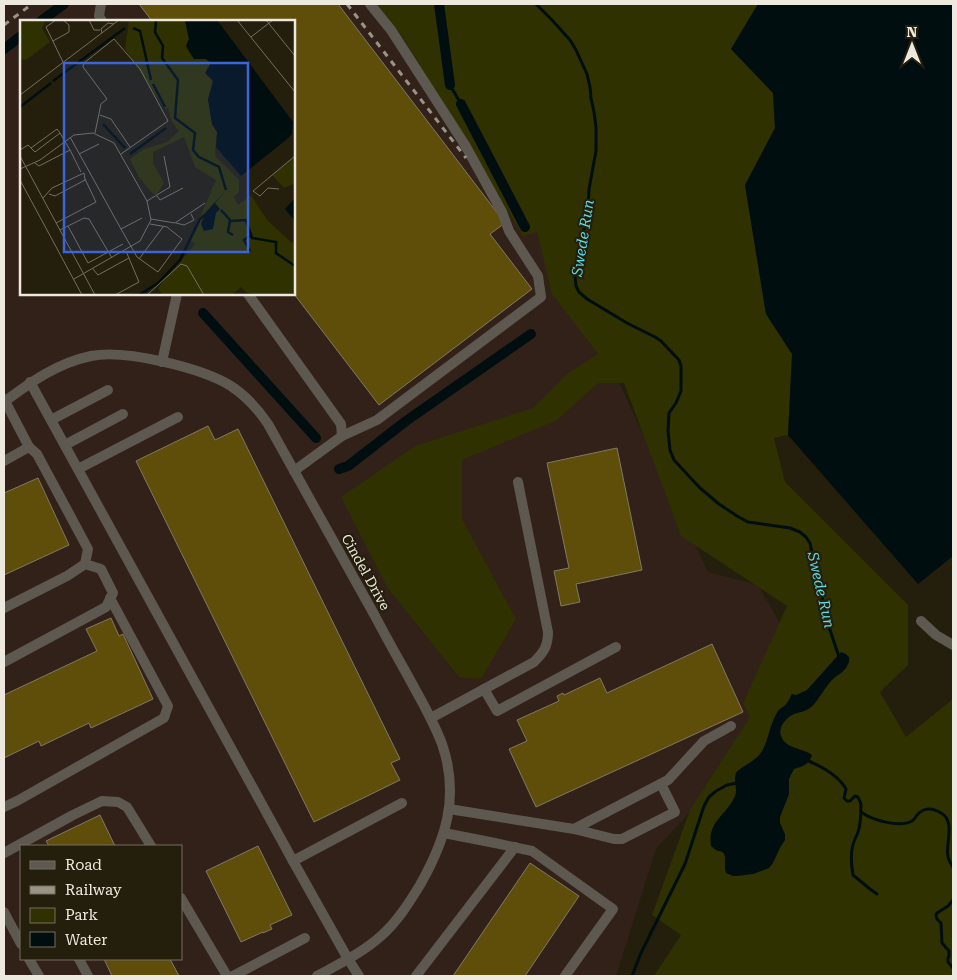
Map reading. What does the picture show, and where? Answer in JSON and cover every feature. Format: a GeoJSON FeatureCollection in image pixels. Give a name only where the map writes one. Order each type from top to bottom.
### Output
{"type":"FeatureCollection","features":[{"type":"Feature","properties":{"kind":"street"},"geometry":{"type":"LineString","coordinates":[[101,4],[98,16],[101,20]]}},
{"type":"Feature","properties":{"kind":"street"},"geometry":{"type":"LineString","coordinates":[[294,471],[342,436],[377,420],[541,297],[538,276],[509,231],[502,212],[465,145],[391,30],[370,4]]}},
{"type":"Feature","properties":{"kind":"street"},"geometry":{"type":"LineString","coordinates":[[162,362],[177,295]]}},
{"type":"Feature","properties":{"kind":"street"},"geometry":{"type":"LineString","coordinates":[[249,295],[341,424],[342,436]]}},
{"type":"Feature","properties":{"kind":"street","name":"Cindel Drive"},"geometry":{"type":"LineString","coordinates":[[4,400],[30,382],[64,364],[92,356],[122,355],[150,359],[191,370],[217,379],[241,393],[268,424],[431,718],[442,745],[449,779],[449,809],[444,833],[433,861],[406,908],[395,922],[369,946],[318,976]]}},
{"type":"Feature","properties":{"kind":"street"},"geometry":{"type":"LineString","coordinates":[[30,382],[293,861],[348,960],[359,976]]}},
{"type":"Feature","properties":{"kind":"street"},"geometry":{"type":"LineString","coordinates":[[51,420],[108,390]]}},
{"type":"Feature","properties":{"kind":"street"},"geometry":{"type":"LineString","coordinates":[[4,400],[29,447],[37,454],[88,549],[85,564],[67,576],[4,608]]}},
{"type":"Feature","properties":{"kind":"street"},"geometry":{"type":"LineString","coordinates":[[65,446],[123,414]]}},
{"type":"Feature","properties":{"kind":"street"},"geometry":{"type":"LineString","coordinates":[[78,469],[178,417]]}},
{"type":"Feature","properties":{"kind":"street"},"geometry":{"type":"LineString","coordinates":[[4,461],[29,447]]}},
{"type":"Feature","properties":{"kind":"street"},"geometry":{"type":"LineString","coordinates":[[431,718],[534,662],[543,653],[548,642],[548,632],[518,482]]}},
{"type":"Feature","properties":{"kind":"street"},"geometry":{"type":"LineString","coordinates":[[4,662],[106,607],[113,592],[101,569],[85,564]]}},
{"type":"Feature","properties":{"kind":"street"},"geometry":{"type":"LineString","coordinates":[[4,807],[17,802],[164,718],[168,706],[110,598]]}},
{"type":"Feature","properties":{"kind":"street"},"geometry":{"type":"LineString","coordinates":[[921,621],[936,636],[953,645]]}},
{"type":"Feature","properties":{"kind":"street"},"geometry":{"type":"LineString","coordinates":[[484,689],[497,711],[616,647]]}},
{"type":"Feature","properties":{"kind":"street"},"geometry":{"type":"LineString","coordinates":[[574,829],[668,780],[704,741],[731,726]]}},
{"type":"Feature","properties":{"kind":"street"},"geometry":{"type":"LineString","coordinates":[[449,809],[574,829],[614,839],[622,839],[675,812],[661,784]]}},
{"type":"Feature","properties":{"kind":"street"},"geometry":{"type":"LineString","coordinates":[[25,845],[73,815],[102,802],[118,802],[127,806],[150,845]]}},
{"type":"Feature","properties":{"kind":"street"},"geometry":{"type":"LineString","coordinates":[[293,861],[402,803]]}},
{"type":"Feature","properties":{"kind":"street"},"geometry":{"type":"LineString","coordinates":[[444,833],[532,851],[614,910],[564,976]]}},
{"type":"Feature","properties":{"kind":"street"},"geometry":{"type":"LineString","coordinates":[[416,976],[514,847]]}},
{"type":"Feature","properties":{"kind":"street"},"geometry":{"type":"LineString","coordinates":[[4,852],[19,849]]}},
{"type":"Feature","properties":{"kind":"street"},"geometry":{"type":"LineString","coordinates":[[182,900],[227,976]]}},
{"type":"Feature","properties":{"kind":"street"},"geometry":{"type":"LineString","coordinates":[[4,912],[20,942]]}},
{"type":"Feature","properties":{"kind":"street"},"geometry":{"type":"LineString","coordinates":[[233,976],[305,938]]}},
{"type":"Feature","properties":{"kind":"street"},"geometry":{"type":"LineString","coordinates":[[30,960],[39,976]]}},
{"type":"Feature","properties":{"kind":"street"},"geometry":{"type":"LineString","coordinates":[[80,960],[88,976]]}},
{"type":"Feature","properties":{"kind":"shaded area"},"geometry":{"type":"Polygon","coordinates":[[[4,4],[457,4],[509,160],[620,385],[708,572],[758,585],[787,635],[768,727],[656,849],[616,976],[4,976],[4,4]]]}},
{"type":"Feature","properties":{"kind":"green space"},"geometry":{"type":"Polygon","coordinates":[[[377,4],[758,4],[731,49],[773,93],[775,128],[745,185],[766,314],[792,354],[788,435],[774,438],[785,482],[908,605],[908,665],[880,692],[906,737],[953,699],[953,976],[654,976],[681,935],[652,915],[690,810],[750,717],[743,703],[787,606],[681,536],[624,383],[598,383],[557,420],[462,460],[462,519],[516,619],[481,679],[459,677],[387,587],[341,497],[415,446],[533,408],[568,373],[598,354],[552,294],[537,232],[523,236],[404,39],[377,4]]]}},
{"type":"Feature","properties":{"kind":"water"},"geometry":{"type":"Polygon","coordinates":[[[758,4],[953,4],[953,556],[918,584],[788,435],[792,354],[766,314],[745,185],[775,128],[773,93],[731,49],[758,4]]]}},
{"type":"Feature","properties":{"kind":"water"},"geometry":{"type":"Polygon","coordinates":[[[841,652],[849,657],[849,662],[845,669],[829,683],[813,705],[789,717],[784,722],[780,731],[784,742],[812,755],[807,763],[794,769],[789,779],[789,794],[780,817],[785,840],[769,868],[753,874],[737,876],[726,873],[724,853],[717,851],[711,846],[711,837],[715,824],[732,803],[735,796],[736,773],[760,754],[775,716],[787,703],[792,694],[796,695],[807,690],[841,652]]]}},
{"type":"Feature","properties":{"kind":"building"},"geometry":{"type":"Polygon","coordinates":[[[139,4],[338,4],[505,223],[490,234],[532,289],[379,405],[295,295],[295,20],[151,20],[139,4]]]}},
{"type":"Feature","properties":{"kind":"building"},"geometry":{"type":"Polygon","coordinates":[[[208,426],[215,440],[238,429],[400,759],[391,763],[400,780],[314,822],[136,461],[208,426]]]}},
{"type":"Feature","properties":{"kind":"building"},"geometry":{"type":"Polygon","coordinates":[[[617,448],[642,570],[576,584],[580,602],[561,606],[554,571],[569,568],[547,463],[617,448]]]}},
{"type":"Feature","properties":{"kind":"building"},"geometry":{"type":"Polygon","coordinates":[[[38,478],[69,545],[4,575],[4,493],[38,478]]]}},
{"type":"Feature","properties":{"kind":"building"},"geometry":{"type":"Polygon","coordinates":[[[111,618],[119,636],[123,634],[153,699],[91,728],[89,723],[41,746],[39,741],[4,758],[4,695],[97,651],[86,629],[111,618]]]}},
{"type":"Feature","properties":{"kind":"building"},"geometry":{"type":"Polygon","coordinates":[[[712,644],[743,712],[536,807],[509,749],[527,741],[517,720],[559,701],[557,696],[563,693],[564,695],[600,678],[607,693],[712,644]]]}},
{"type":"Feature","properties":{"kind":"building"},"geometry":{"type":"Polygon","coordinates":[[[100,815],[115,845],[48,845],[46,841],[100,815]]]}},
{"type":"Feature","properties":{"kind":"building"},"geometry":{"type":"Polygon","coordinates":[[[258,846],[292,915],[270,925],[272,929],[241,942],[206,871],[258,846]]]}},
{"type":"Feature","properties":{"kind":"building"},"geometry":{"type":"Polygon","coordinates":[[[530,863],[579,896],[525,976],[453,976],[530,863]]]}},
{"type":"Feature","properties":{"kind":"building"},"geometry":{"type":"Polygon","coordinates":[[[104,960],[171,960],[179,976],[112,976],[104,960]]]}},
{"type":"Feature","properties":{"kind":"waterway"},"geometry":{"type":"LineString","coordinates":[[42,20],[64,4]]}},
{"type":"Feature","properties":{"kind":"waterway"},"geometry":{"type":"LineString","coordinates":[[439,4],[450,85]]}},
{"type":"Feature","properties":{"kind":"waterway","name":"Swede Run"},"geometry":{"type":"LineString","coordinates":[[536,4],[570,40],[576,50],[587,74],[594,112],[596,151],[589,189],[587,224],[584,229],[579,264],[575,276],[576,286],[579,292],[587,299],[661,341],[679,360],[681,366],[681,391],[669,413],[668,431],[670,450],[674,460],[700,488],[737,516],[748,522],[790,528],[806,537],[810,543],[827,621],[839,658]]}},
{"type":"Feature","properties":{"kind":"waterway"},"geometry":{"type":"LineString","coordinates":[[4,49],[20,37]]}},
{"type":"Feature","properties":{"kind":"waterway"},"geometry":{"type":"LineString","coordinates":[[450,85],[461,104]]}},
{"type":"Feature","properties":{"kind":"waterway"},"geometry":{"type":"LineString","coordinates":[[461,104],[525,227]]}},
{"type":"Feature","properties":{"kind":"waterway"},"geometry":{"type":"LineString","coordinates":[[203,313],[316,438]]}},
{"type":"Feature","properties":{"kind":"waterway"},"geometry":{"type":"LineString","coordinates":[[339,469],[348,466],[406,421],[531,334]]}},
{"type":"Feature","properties":{"kind":"waterway","name":"Swede Run"},"geometry":{"type":"LineString","coordinates":[[806,760],[834,775],[846,789],[844,798],[847,801],[850,801],[855,796],[858,797],[861,804],[861,818],[853,843],[851,862],[853,875],[877,894]]}},
{"type":"Feature","properties":{"kind":"waterway"},"geometry":{"type":"LineString","coordinates":[[632,976],[641,953],[685,864],[704,806],[709,797],[716,791],[727,785],[737,783]]}},
{"type":"Feature","properties":{"kind":"waterway","name":"Swede Run"},"geometry":{"type":"LineString","coordinates":[[861,812],[872,818],[900,824],[912,821],[920,812],[926,810],[932,809],[941,813],[948,821],[947,852],[953,867]]}},
{"type":"Feature","properties":{"kind":"waterway"},"geometry":{"type":"LineString","coordinates":[[953,900],[936,915],[941,923],[942,943],[949,951],[948,962],[953,968]]}},
{"type":"Feature","properties":{"kind":"railway"},"geometry":{"type":"LineString","coordinates":[[4,25],[32,4]]}},
{"type":"Feature","properties":{"kind":"railway"},"geometry":{"type":"LineString","coordinates":[[347,4],[466,158]]}}]}
